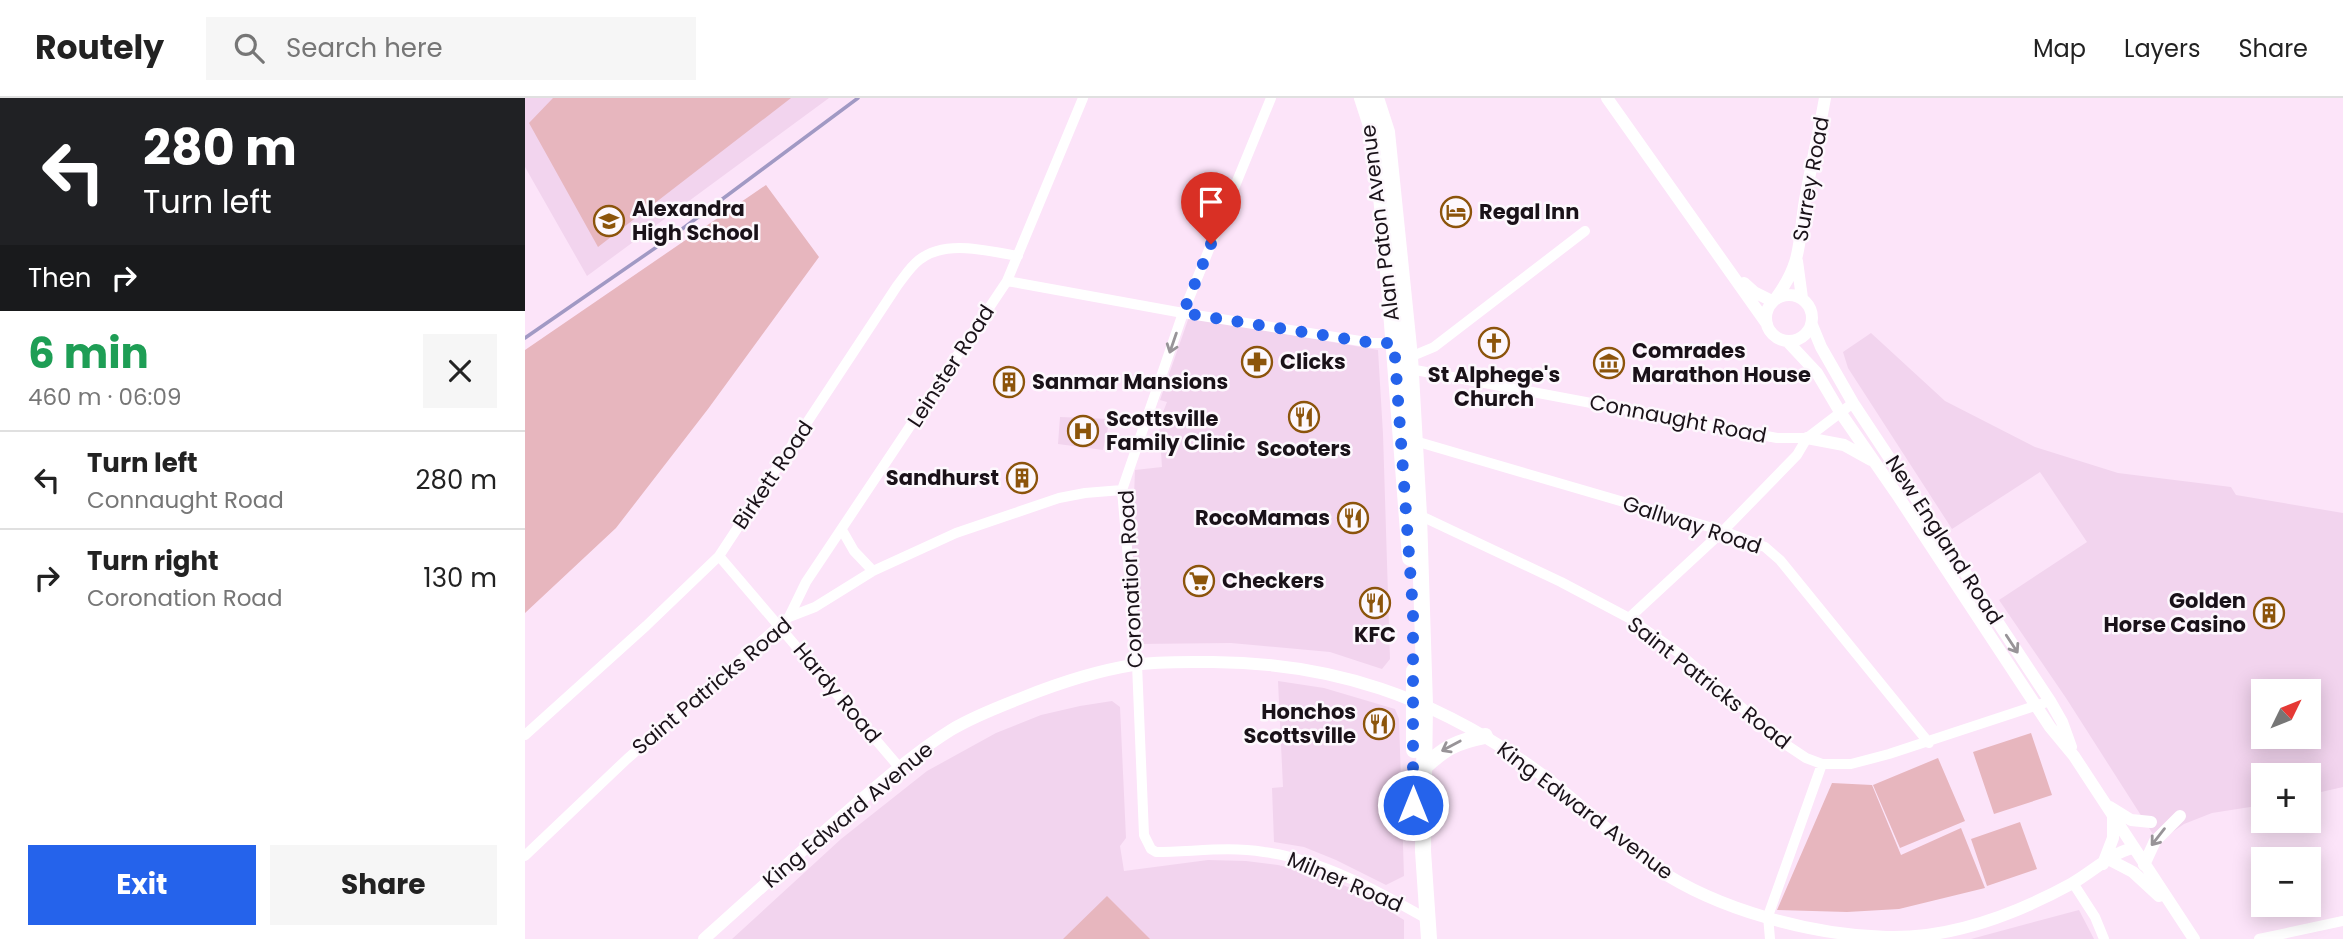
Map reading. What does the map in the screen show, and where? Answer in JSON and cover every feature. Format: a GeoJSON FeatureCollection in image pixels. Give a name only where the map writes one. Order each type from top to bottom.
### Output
{"type":"FeatureCollection","features":[{"type":"Feature","properties":{"kind":"main road","name":"Alan Paton Avenue"},"geometry":{"type":"LineString","coordinates":[[1362,98],[1374,135],[1394,343],[1423,768],[1423,851],[1430,933]]}},
{"type":"Feature","properties":{"kind":"main road","name":"Alan Paton Avenue"},"geometry":{"type":"LineString","coordinates":[[1375,98],[1387,132],[1415,441],[1419,515],[1419,703],[1413,805],[1415,827],[1423,851]]}},
{"type":"Feature","properties":{"kind":"main road"},"geometry":{"type":"LineString","coordinates":[[1423,768],[1453,744],[1485,736]]}},
{"type":"Feature","properties":{"kind":"street","name":"Leinster Road"},"geometry":{"type":"LineString","coordinates":[[789,617],[806,582],[1007,281],[1083,98]]}},
{"type":"Feature","properties":{"kind":"street","name":"Coronation Road"},"geometry":{"type":"LineString","coordinates":[[1144,835],[1137,664],[1122,490],[1183,313],[1271,98]]}},
{"type":"Feature","properties":{"kind":"street"},"geometry":{"type":"LineString","coordinates":[[1607,98],[1728,269],[1777,338],[1788,342],[1800,339],[1809,330],[1812,313],[1802,298],[1790,295],[1774,299],[1753,292],[1728,269]]}},
{"type":"Feature","properties":{"kind":"street","name":"Surrey Road"},"geometry":{"type":"LineString","coordinates":[[1774,299],[1793,273],[1797,261],[1805,202],[1825,98]]}},
{"type":"Feature","properties":{"kind":"street"},"geometry":{"type":"LineString","coordinates":[[1410,363],[1584,231]]}},
{"type":"Feature","properties":{"kind":"street","name":"Birkett Road"},"geometry":{"type":"LineString","coordinates":[[525,735],[719,556],[897,286],[918,261],[937,252],[960,249],[1018,256]]}},
{"type":"Feature","properties":{"kind":"street","name":"Surrey Road"},"geometry":{"type":"LineString","coordinates":[[1797,261],[1802,298]]}},
{"type":"Feature","properties":{"kind":"street"},"geometry":{"type":"LineString","coordinates":[[1007,281],[1183,313],[1373,343],[1394,343]]}},
{"type":"Feature","properties":{"kind":"street"},"geometry":{"type":"LineString","coordinates":[[1767,324],[1767,312],[1774,299]]}},
{"type":"Feature","properties":{"kind":"street","name":"New England Road"},"geometry":{"type":"LineString","coordinates":[[1812,325],[1825,355],[1853,403],[2050,701],[2062,722],[2074,756]]}},
{"type":"Feature","properties":{"kind":"street","name":"New England Road"},"geometry":{"type":"LineString","coordinates":[[1788,342],[1817,373],[1840,412],[2050,727],[2074,756],[2128,846],[2144,864],[2194,939]]}},
{"type":"Feature","properties":{"kind":"street","name":"Connaught Road"},"geometry":{"type":"LineString","coordinates":[[1410,363],[1777,438],[1807,438]]}},
{"type":"Feature","properties":{"kind":"street"},"geometry":{"type":"LineString","coordinates":[[1629,618],[1723,531],[1797,455],[1807,438],[1853,403]]}},
{"type":"Feature","properties":{"kind":"street"},"geometry":{"type":"LineString","coordinates":[[1807,438],[1844,445],[1875,462]]}},
{"type":"Feature","properties":{"kind":"street","name":"Gallway Road"},"geometry":{"type":"LineString","coordinates":[[1415,441],[1723,531],[1759,545],[1780,560],[1929,743]]}},
{"type":"Feature","properties":{"kind":"street","name":"Saint Patricks Road"},"geometry":{"type":"LineString","coordinates":[[525,856],[627,759],[789,617],[815,607],[873,570],[944,538],[1059,498],[1122,490]]}},
{"type":"Feature","properties":{"kind":"street","name":"Saint Patricks Road"},"geometry":{"type":"LineString","coordinates":[[1419,515],[1561,582],[1629,618],[1680,654],[1782,743],[1806,758],[1822,764],[1851,764],[1929,743],[2050,701]]}},
{"type":"Feature","properties":{"kind":"street"},"geometry":{"type":"LineString","coordinates":[[842,530],[854,551],[873,570]]}},
{"type":"Feature","properties":{"kind":"street","name":"Hardy Road"},"geometry":{"type":"LineString","coordinates":[[719,556],[899,766]]}},
{"type":"Feature","properties":{"kind":"street","name":"King Edward Avenue"},"geometry":{"type":"LineString","coordinates":[[704,939],[899,766],[950,731],[992,710],[1079,678],[1137,664],[1223,662],[1309,669],[1346,677],[1419,703],[1485,736],[1550,781],[1663,872],[1715,898],[1807,927],[1849,934],[1915,937],[1979,922],[2031,903],[2073,883],[2128,846]]}},
{"type":"Feature","properties":{"kind":"street"},"geometry":{"type":"LineString","coordinates":[[1770,939],[1768,916],[1822,764]]}},
{"type":"Feature","properties":{"kind":"street"},"geometry":{"type":"LineString","coordinates":[[2104,803],[2131,820],[2151,822]]}},
{"type":"Feature","properties":{"kind":"street"},"geometry":{"type":"LineString","coordinates":[[2144,864],[2155,841],[2180,816]]}},
{"type":"Feature","properties":{"kind":"street"},"geometry":{"type":"LineString","coordinates":[[2113,817],[2113,838],[2106,862],[2141,878],[2179,916]]}},
{"type":"Feature","properties":{"kind":"street","name":"Milner Road"},"geometry":{"type":"LineString","coordinates":[[1144,835],[1150,849],[1156,852],[1225,849],[1289,856],[1380,892],[1430,933]]}},
{"type":"Feature","properties":{"kind":"street"},"geometry":{"type":"LineString","coordinates":[[2073,883],[2095,917],[2104,939]]}},
{"type":"Feature","properties":{"kind":"street"},"geometry":{"type":"LineString","coordinates":[[2259,939],[2343,921]]}},
{"type":"Feature","properties":{"kind":"street"},"geometry":{"type":"LineString","coordinates":[[713,939],[723,922]]}},
{"type":"Feature","properties":{"kind":"shaded area","name":"Alexandra High School"},"geometry":{"type":"Polygon","coordinates":[[[525,98],[829,98],[587,276],[525,167],[525,98]]]}},
{"type":"Feature","properties":{"kind":"shaded area","name":"Alexandra High School"},"geometry":{"type":"Polygon","coordinates":[[[553,98],[791,98],[598,247],[529,123],[553,98]]]}},
{"type":"Feature","properties":{"kind":"shaded area"},"geometry":{"type":"Polygon","coordinates":[[[766,185],[819,257],[708,409],[616,528],[525,613],[525,350],[766,185]]]}},
{"type":"Feature","properties":{"kind":"shaded area"},"geometry":{"type":"Polygon","coordinates":[[[1189,317],[1378,350],[1390,659],[1382,669],[1330,652],[1231,643],[1137,644],[1132,549],[1135,470],[1162,467],[1159,422],[1167,402],[1160,400],[1189,317]]]}},
{"type":"Feature","properties":{"kind":"shaded area"},"geometry":{"type":"Polygon","coordinates":[[[1871,333],[1945,401],[2035,447],[2118,473],[2231,487],[2236,495],[2343,513],[2343,787],[2321,792],[2321,763],[2251,763],[2251,807],[2212,813],[2184,824],[2158,842],[2066,698],[1999,600],[2087,542],[2040,472],[1952,529],[1848,368],[1843,352],[1871,333]]]}},
{"type":"Feature","properties":{"kind":"shaded area","name":"Scottsville Family Clinic"},"geometry":{"type":"Polygon","coordinates":[[[1060,417],[1110,419],[1103,450],[1058,444],[1060,417]]]}},
{"type":"Feature","properties":{"kind":"shaded area"},"geometry":{"type":"Polygon","coordinates":[[[1278,681],[1324,688],[1395,709],[1399,719],[1404,876],[1386,885],[1304,847],[1274,842],[1272,788],[1283,787],[1278,681]]]}},
{"type":"Feature","properties":{"kind":"shaded area"},"geometry":{"type":"Polygon","coordinates":[[[1112,701],[1120,707],[1126,838],[1120,846],[1124,871],[1208,860],[1278,865],[1320,875],[1357,891],[1360,899],[1373,901],[1404,920],[1404,939],[732,939],[841,839],[927,771],[996,733],[1041,715],[1112,701]]]}},
{"type":"Feature","properties":{"kind":"shaded area"},"geometry":{"type":"Polygon","coordinates":[[[2031,733],[2052,795],[1994,814],[1973,752],[2031,733]]]}},
{"type":"Feature","properties":{"kind":"shaded area"},"geometry":{"type":"Polygon","coordinates":[[[1938,758],[1965,821],[1900,848],[1873,785],[1938,758]]]}},
{"type":"Feature","properties":{"kind":"shaded area"},"geometry":{"type":"Polygon","coordinates":[[[1832,783],[1872,785],[1901,855],[1961,828],[1985,888],[1899,909],[1847,912],[1777,910],[1832,783]]]}},
{"type":"Feature","properties":{"kind":"shaded area"},"geometry":{"type":"Polygon","coordinates":[[[2020,822],[2037,869],[1987,886],[1971,839],[2020,822]]]}},
{"type":"Feature","properties":{"kind":"shaded area"},"geometry":{"type":"Polygon","coordinates":[[[1107,896],[1150,939],[1063,939],[1107,896]]]}},
{"type":"Feature","properties":{"kind":"shaded area"},"geometry":{"type":"Polygon","coordinates":[[[2079,910],[2094,939],[1971,939],[2079,910]]]}},
{"type":"Feature","properties":{"kind":"waterway"},"geometry":{"type":"LineString","coordinates":[[525,338],[674,235],[858,98]]}},
{"type":"Feature","properties":{"kind":"place","name":"Regal Inn"},"geometry":{"type":"Point","coordinates":[1456,212]}},
{"type":"Feature","properties":{"kind":"place","name":"Alexandra High School"},"geometry":{"type":"Point","coordinates":[609,221]}},
{"type":"Feature","properties":{"kind":"place","name":"St Alphege's Church"},"geometry":{"type":"Point","coordinates":[1494,343]}},
{"type":"Feature","properties":{"kind":"place","name":"Clicks"},"geometry":{"type":"Point","coordinates":[1257,362]}},
{"type":"Feature","properties":{"kind":"place","name":"Comrades Marathon House"},"geometry":{"type":"Point","coordinates":[1609,363]}},
{"type":"Feature","properties":{"kind":"place","name":"Sanmar Mansions"},"geometry":{"type":"Point","coordinates":[1009,382]}},
{"type":"Feature","properties":{"kind":"place","name":"Scooters"},"geometry":{"type":"Point","coordinates":[1304,417]}},
{"type":"Feature","properties":{"kind":"place","name":"Scottsville Family Clinic"},"geometry":{"type":"Point","coordinates":[1083,431]}},
{"type":"Feature","properties":{"kind":"place","name":"Sandhurst"},"geometry":{"type":"Point","coordinates":[1022,478]}},
{"type":"Feature","properties":{"kind":"place","name":"RocoMamas"},"geometry":{"type":"Point","coordinates":[1353,518]}},
{"type":"Feature","properties":{"kind":"place","name":"Checkers"},"geometry":{"type":"Point","coordinates":[1199,581]}},
{"type":"Feature","properties":{"kind":"place","name":"KFC"},"geometry":{"type":"Point","coordinates":[1375,603]}},
{"type":"Feature","properties":{"kind":"place","name":"Golden Horse Casino"},"geometry":{"type":"Point","coordinates":[2269,613]}},
{"type":"Feature","properties":{"kind":"place","name":"Honchos Scottsville"},"geometry":{"type":"Point","coordinates":[1379,724]}},
{"type":"Feature","properties":{"kind":"route"},"geometry":{"type":"LineString","coordinates":[[1211,244],[1183,313],[1373,343],[1394,343],[1413,611],[1413,805]]}}]}
